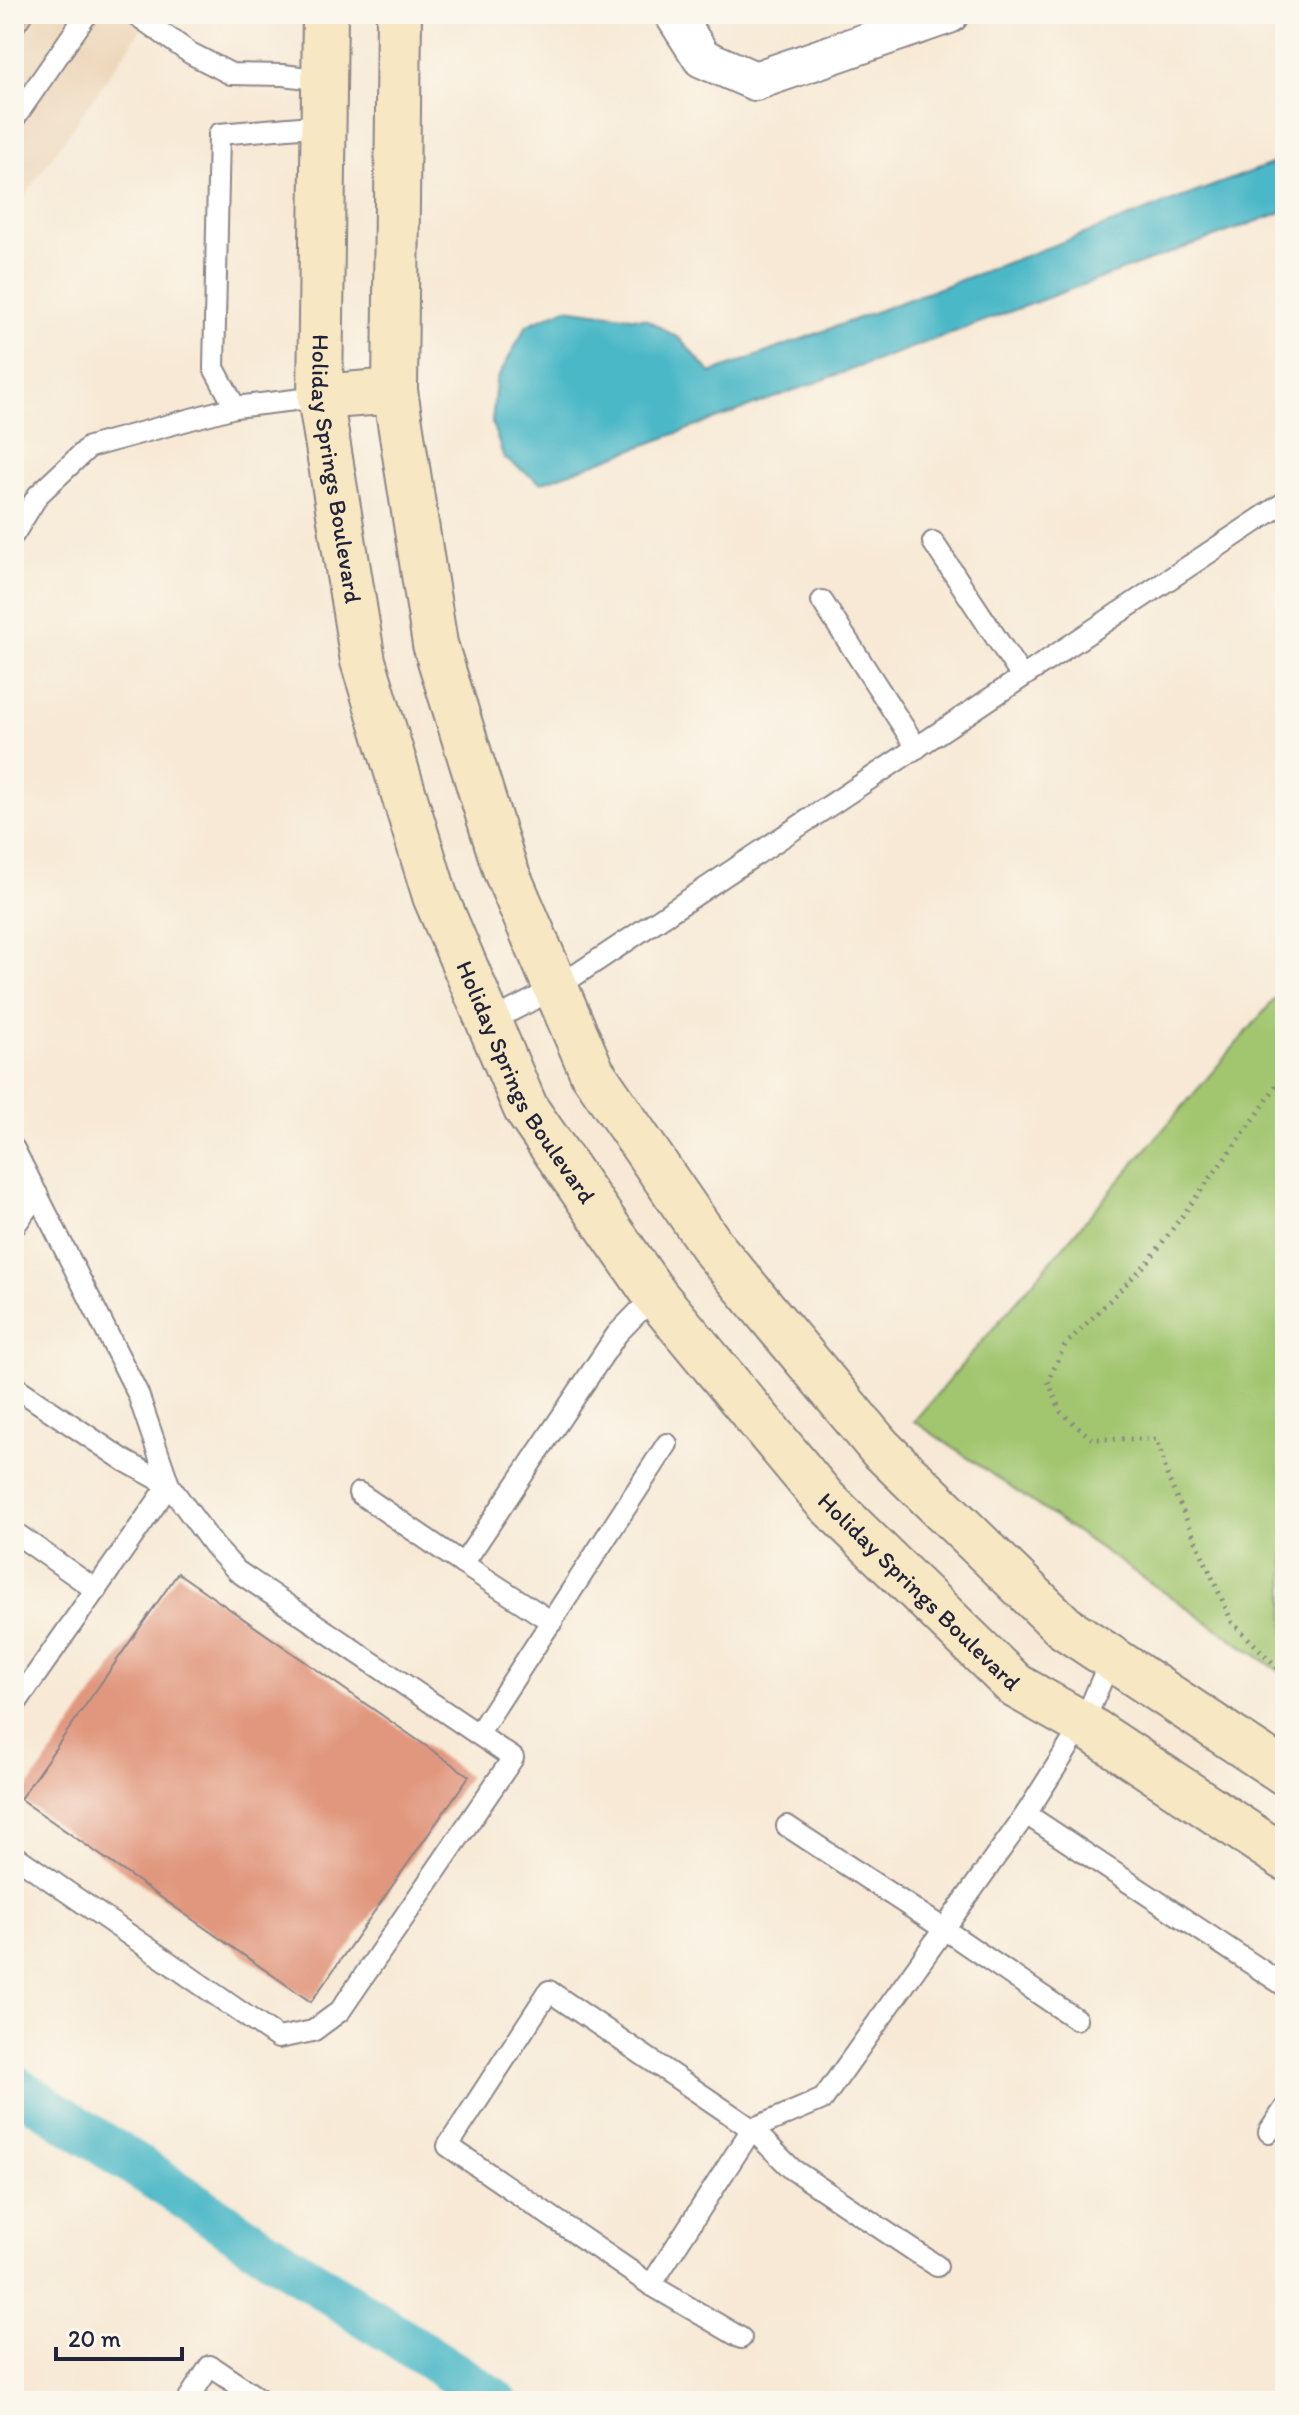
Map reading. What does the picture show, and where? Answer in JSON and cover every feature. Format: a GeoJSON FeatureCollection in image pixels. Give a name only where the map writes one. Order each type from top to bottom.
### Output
{"type":"FeatureCollection","features":[{"type":"Feature","properties":{"kind":"street","name":"Holiday Springs Boulevard"},"geometry":{"type":"LineString","coordinates":[[325,14],[320,397],[363,661],[435,896],[526,1109],[655,1295],[825,1500],[1016,1686],[1083,1724],[1285,1858]]}},
{"type":"Feature","properties":{"kind":"street"},"geometry":{"type":"LineString","coordinates":[[399,14],[395,391],[435,644],[505,869],[592,1072],[714,1249],[880,1448],[1064,1627],[1285,1773]]}},
{"type":"Feature","properties":{"kind":"street"},"geometry":{"type":"LineString","coordinates":[[674,14],[702,58],[755,81],[949,14]]}},
{"type":"Feature","properties":{"kind":"street"},"geometry":{"type":"LineString","coordinates":[[320,397],[395,391]]}},
{"type":"Feature","properties":{"kind":"lane"},"geometry":{"type":"LineString","coordinates":[[14,119],[87,14]]}},
{"type":"Feature","properties":{"kind":"lane"},"geometry":{"type":"LineString","coordinates":[[135,14],[190,53],[231,74],[324,80]]}},
{"type":"Feature","properties":{"kind":"lane"},"geometry":{"type":"LineString","coordinates":[[235,407],[214,368],[219,134],[323,125]]}},
{"type":"Feature","properties":{"kind":"lane"},"geometry":{"type":"LineString","coordinates":[[14,534],[38,495],[89,447],[235,407],[320,397]]}},
{"type":"Feature","properties":{"kind":"lane"},"geometry":{"type":"LineString","coordinates":[[489,1022],[556,988],[1285,502]]}},
{"type":"Feature","properties":{"kind":"lane"},"geometry":{"type":"LineString","coordinates":[[933,542],[1022,677]]}},
{"type":"Feature","properties":{"kind":"lane"},"geometry":{"type":"LineString","coordinates":[[822,601],[917,748]]}},
{"type":"Feature","properties":{"kind":"lane"},"geometry":{"type":"LineString","coordinates":[[14,1149],[138,1394],[169,1485],[214,1546],[237,1571],[513,1758],[340,2011],[313,2031],[278,2038],[14,1855]]}},
{"type":"Feature","properties":{"kind":"lane"},"geometry":{"type":"LineString","coordinates":[[14,1227],[37,1194]]}},
{"type":"Feature","properties":{"kind":"lane"},"geometry":{"type":"LineString","coordinates":[[463,1564],[617,1334],[655,1295]]}},
{"type":"Feature","properties":{"kind":"lane"},"geometry":{"type":"LineString","coordinates":[[14,1386],[125,1461],[169,1485]]}},
{"type":"Feature","properties":{"kind":"lane"},"geometry":{"type":"LineString","coordinates":[[478,1734],[667,1444]]}},
{"type":"Feature","properties":{"kind":"lane"},"geometry":{"type":"LineString","coordinates":[[16,1698],[169,1485]]}},
{"type":"Feature","properties":{"kind":"lane"},"geometry":{"type":"LineString","coordinates":[[359,1493],[552,1622]]}},
{"type":"Feature","properties":{"kind":"lane"},"geometry":{"type":"LineString","coordinates":[[14,1532],[96,1590]]}},
{"type":"Feature","properties":{"kind":"lane"},"geometry":{"type":"LineString","coordinates":[[651,2285],[752,2129],[823,2099],[1026,1814],[1083,1724],[1111,1658]]}},
{"type":"Feature","properties":{"kind":"lane"},"geometry":{"type":"LineString","coordinates":[[1026,1814],[1285,1986]]}},
{"type":"Feature","properties":{"kind":"lane"},"geometry":{"type":"LineString","coordinates":[[787,1826],[1076,2019]]}},
{"type":"Feature","properties":{"kind":"lane"},"geometry":{"type":"LineString","coordinates":[[741,2338],[651,2285],[448,2146],[549,1991],[752,2129],[792,2169],[937,2266]]}},
{"type":"Feature","properties":{"kind":"lane"},"geometry":{"type":"LineString","coordinates":[[1269,2132],[1285,2108]]}},
{"type":"Feature","properties":{"kind":"lane"},"geometry":{"type":"LineString","coordinates":[[187,2401],[210,2366],[262,2401]]}},
{"type":"Feature","properties":{"kind":"path"},"geometry":{"type":"LineString","coordinates":[[1285,1072],[1257,1115],[1148,1262],[1065,1345],[1048,1381],[1061,1412],[1092,1439],[1157,1439],[1168,1478],[1232,1622],[1285,1675]]}},
{"type":"Feature","properties":{"kind":"shaded area"},"geometry":{"type":"Polygon","coordinates":[[[14,14],[152,14],[14,212],[14,14]]]}},
{"type":"Feature","properties":{"kind":"green space"},"geometry":{"type":"Polygon","coordinates":[[[1285,987],[1285,1675],[914,1421],[1285,987]]]}},
{"type":"Feature","properties":{"kind":"water"},"geometry":{"type":"Polygon","coordinates":[[[1285,159],[1285,211],[541,483],[504,458],[492,423],[496,381],[527,325],[566,308],[646,319],[680,339],[711,373],[1285,159]]]}},
{"type":"Feature","properties":{"kind":"building"},"geometry":{"type":"Polygon","coordinates":[[[14,14],[35,14],[14,45],[14,14]]]}},
{"type":"Feature","properties":{"kind":"building"},"geometry":{"type":"Polygon","coordinates":[[[178,1573],[469,1776],[311,2002],[20,1799],[178,1573]]]}},
{"type":"Feature","properties":{"kind":"waterway"},"geometry":{"type":"LineString","coordinates":[[14,2086],[496,2401]]}}]}
